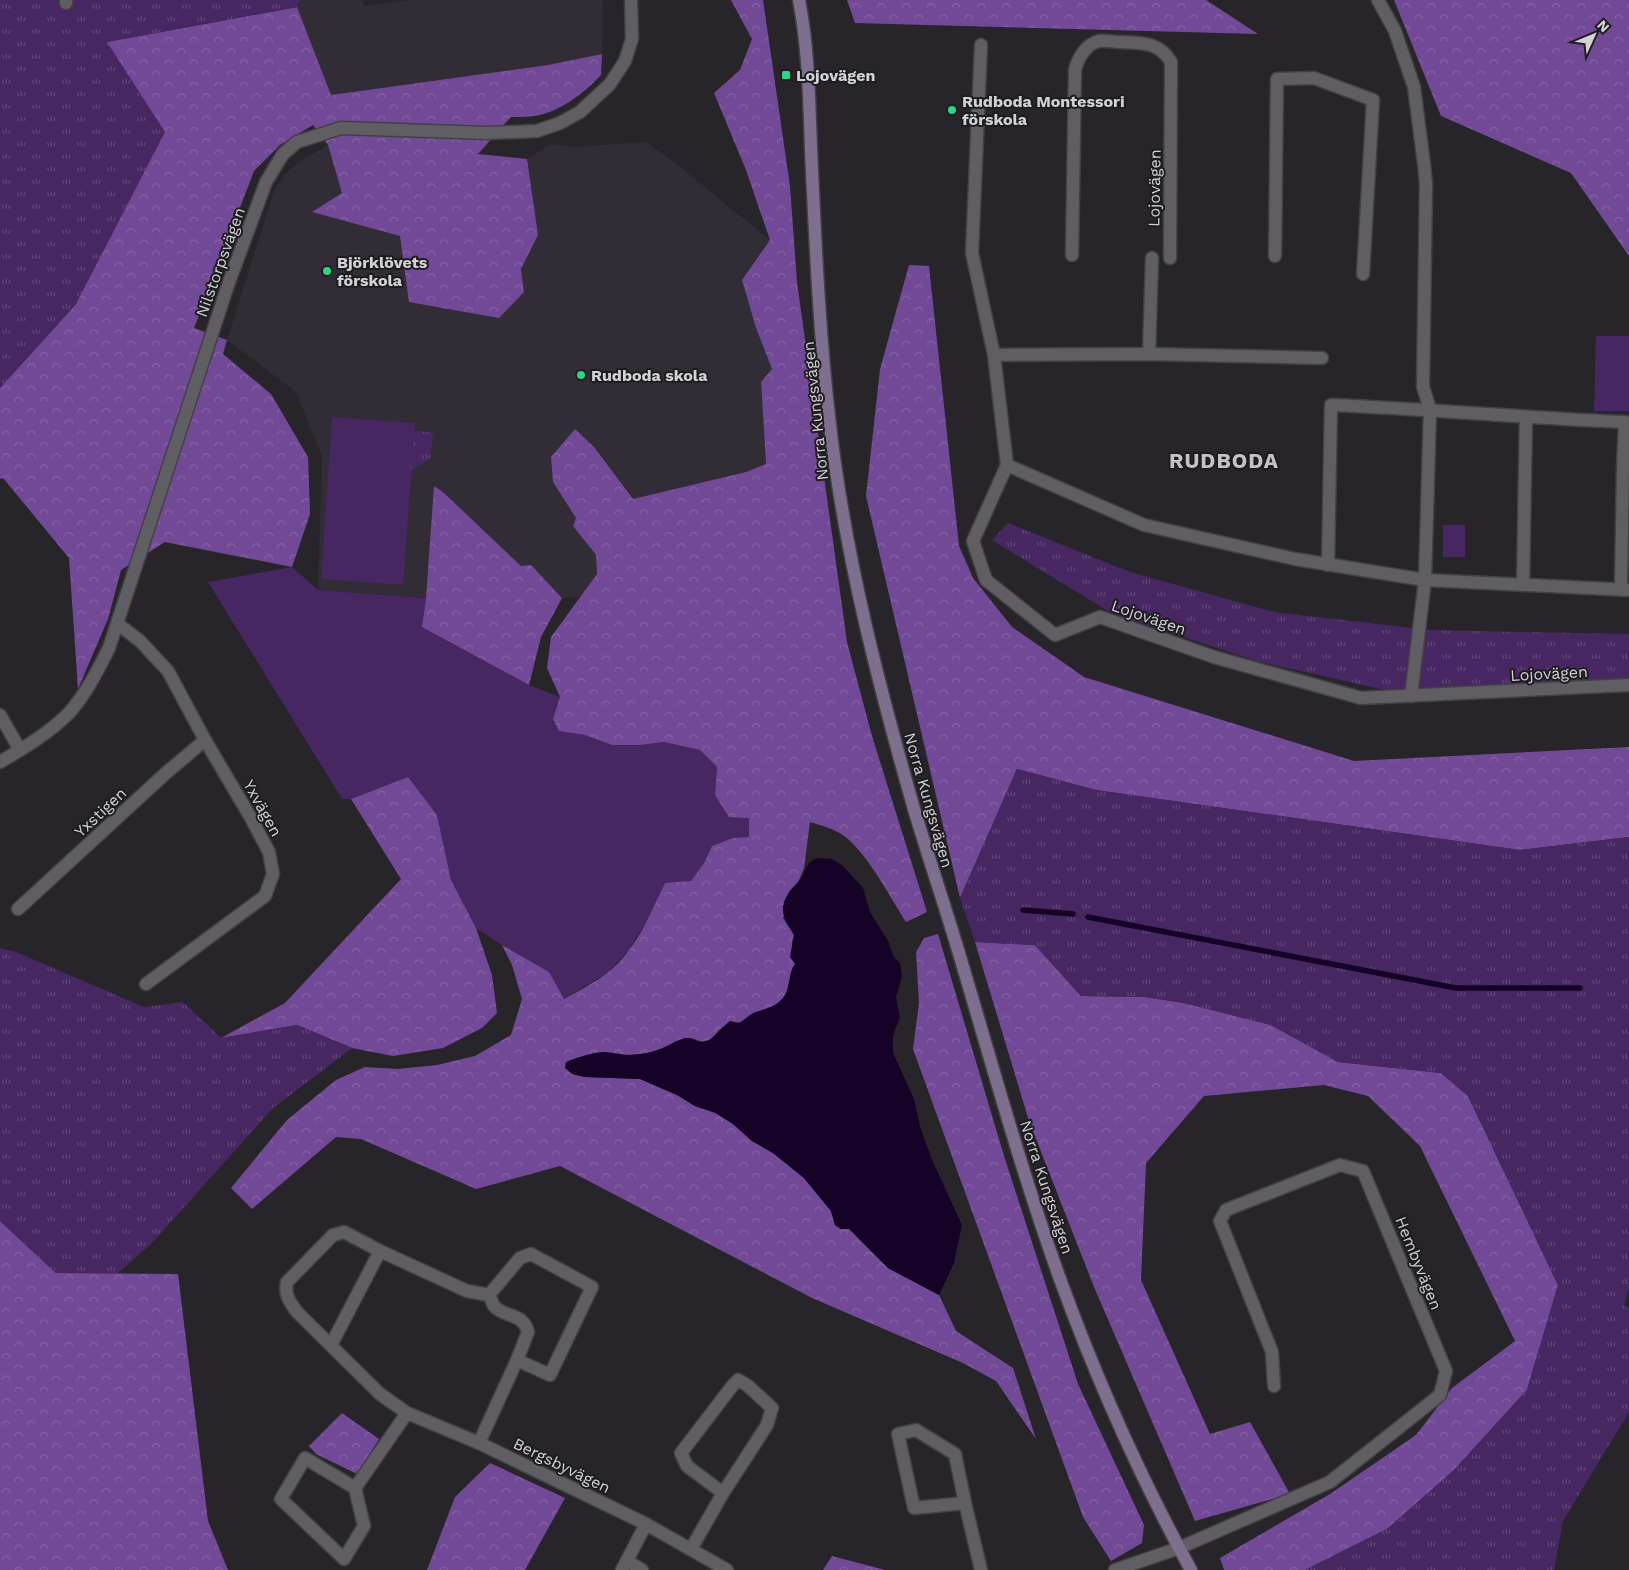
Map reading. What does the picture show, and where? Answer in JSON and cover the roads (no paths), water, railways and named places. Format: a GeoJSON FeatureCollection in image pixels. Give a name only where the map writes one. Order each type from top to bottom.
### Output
{"type":"FeatureCollection","features":[{"type":"Feature","properties":{"kind":"main road","name":"Norra Kungsvägen"},"geometry":{"type":"LineString","coordinates":[[799,0],[807,64],[816,247],[830,425],[843,514],[870,648],[891,727],[940,893],[957,944],[1030,1192],[1059,1277],[1109,1401],[1191,1570]]}},
{"type":"Feature","properties":{"kind":"street","name":"Nilstorpsvägen"},"geometry":{"type":"LineString","coordinates":[[0,762],[34,742],[69,713],[91,683],[109,648],[229,282],[266,182],[283,154],[297,142],[341,128],[487,133],[537,132],[560,123],[580,112],[610,84],[625,62],[632,40],[631,0]]}},
{"type":"Feature","properties":{"kind":"street"},"geometry":{"type":"LineString","coordinates":[[1378,0],[1395,31],[1414,87],[1426,184],[1423,387],[1430,409],[1425,580],[1410,696]]}},
{"type":"Feature","properties":{"kind":"street","name":"Lojovägen"},"geometry":{"type":"LineString","coordinates":[[1072,255],[1074,70],[1083,52],[1100,41],[1149,44],[1160,48],[1171,62],[1170,258]]}},
{"type":"Feature","properties":{"kind":"street"},"geometry":{"type":"LineString","coordinates":[[981,45],[972,253],[994,355],[1007,465],[1144,525],[1295,560],[1425,580],[1625,589],[1625,422],[1331,404],[1328,565]]}},
{"type":"Feature","properties":{"kind":"street"},"geometry":{"type":"LineString","coordinates":[[1275,256],[1277,79],[1314,78],[1373,100],[1363,274]]}},
{"type":"Feature","properties":{"kind":"street"},"geometry":{"type":"LineString","coordinates":[[1149,354],[1152,258]]}},
{"type":"Feature","properties":{"kind":"street"},"geometry":{"type":"LineString","coordinates":[[994,355],[1149,354],[1322,358]]}},
{"type":"Feature","properties":{"kind":"street"},"geometry":{"type":"LineString","coordinates":[[1523,585],[1526,417]]}},
{"type":"Feature","properties":{"kind":"street","name":"Lojovägen"},"geometry":{"type":"LineString","coordinates":[[1007,465],[972,541],[986,580],[1055,635],[1100,617],[1214,657],[1361,698],[1629,685]]}},
{"type":"Feature","properties":{"kind":"street","name":"Yxvägen"},"geometry":{"type":"LineString","coordinates":[[118,624],[140,641],[168,671],[269,852],[272,874],[265,896],[146,984]]}},
{"type":"Feature","properties":{"kind":"street"},"geometry":{"type":"LineString","coordinates":[[0,715],[20,750]]}},
{"type":"Feature","properties":{"kind":"street","name":"Yxstigen"},"geometry":{"type":"LineString","coordinates":[[18,909],[166,773],[205,740]]}},
{"type":"Feature","properties":{"kind":"street","name":"Hembyvägen"},"geometry":{"type":"LineString","coordinates":[[1179,1548],[1330,1482],[1440,1394],[1446,1371],[1363,1171],[1340,1165],[1226,1210],[1220,1221],[1272,1352],[1274,1386]]}},
{"type":"Feature","properties":{"kind":"street","name":"Bergsbyvägen"},"geometry":{"type":"LineString","coordinates":[[380,1250],[344,1232],[339,1232],[333,1235],[287,1282],[285,1290],[297,1312],[380,1394],[407,1412],[479,1443],[646,1524],[727,1570]]}},
{"type":"Feature","properties":{"kind":"street"},"geometry":{"type":"LineString","coordinates":[[331,1345],[380,1250],[467,1291],[489,1294]]}},
{"type":"Feature","properties":{"kind":"street"},"geometry":{"type":"LineString","coordinates":[[489,1294],[520,1258],[531,1254],[592,1287],[550,1375],[517,1360]]}},
{"type":"Feature","properties":{"kind":"street"},"geometry":{"type":"LineString","coordinates":[[479,1443],[528,1332],[527,1327],[520,1319],[495,1307],[489,1294]]}},
{"type":"Feature","properties":{"kind":"street"},"geometry":{"type":"LineString","coordinates":[[691,1549],[723,1493],[767,1425],[772,1408],[748,1385],[738,1380],[682,1453],[687,1466],[723,1493]]}},
{"type":"Feature","properties":{"kind":"street"},"geometry":{"type":"LineString","coordinates":[[355,1488],[305,1458],[282,1499],[344,1559],[364,1526],[355,1488],[407,1412]]}},
{"type":"Feature","properties":{"kind":"street"},"geometry":{"type":"LineString","coordinates":[[965,1503],[914,1508],[898,1434],[916,1430],[955,1454],[981,1570]]}},
{"type":"Feature","properties":{"kind":"street"},"geometry":{"type":"LineString","coordinates":[[642,1570],[624,1566],[646,1524]]}},
{"type":"Feature","properties":{"kind":"street"},"geometry":{"type":"LineString","coordinates":[[1115,1570],[1179,1548]]}},
{"type":"Feature","properties":{"kind":"waterway"},"geometry":{"type":"LineString","coordinates":[[1023,910],[1073,914]]}},
{"type":"Feature","properties":{"kind":"waterway"},"geometry":{"type":"LineString","coordinates":[[1088,917],[1456,988],[1580,988]]}},
{"type":"Feature","properties":{"kind":"place","name":"Lojovägen"},"geometry":{"type":"Point","coordinates":[786,75]}},
{"type":"Feature","properties":{"kind":"place","name":"Rudboda Montessori förskola"},"geometry":{"type":"Point","coordinates":[952,110]}},
{"type":"Feature","properties":{"kind":"place","name":"Björklövets förskola"},"geometry":{"type":"Point","coordinates":[327,271]}},
{"type":"Feature","properties":{"kind":"place","name":"Rudboda skola"},"geometry":{"type":"Point","coordinates":[581,375]}},
{"type":"Feature","properties":{"kind":"district","name":"RUDBODA"},"geometry":{"type":"Point","coordinates":[1224,461]}}]}
